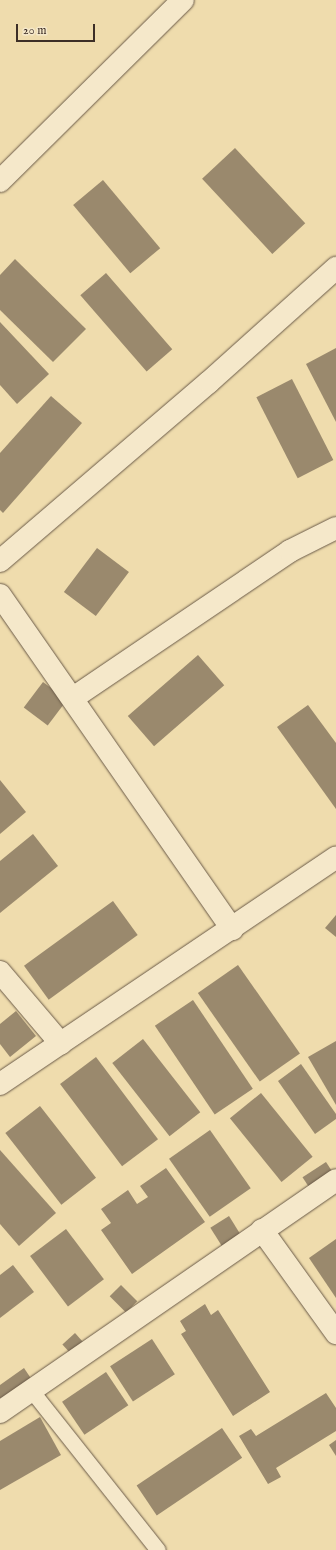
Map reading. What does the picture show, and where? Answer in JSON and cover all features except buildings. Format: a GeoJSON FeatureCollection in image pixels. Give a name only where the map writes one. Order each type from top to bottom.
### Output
{"type":"FeatureCollection","features":[{"type":"Feature","properties":{"kind":"street"},"geometry":{"type":"LineString","coordinates":[[0,181],[183,0]]}},
{"type":"Feature","properties":{"kind":"street"},"geometry":{"type":"LineString","coordinates":[[0,561],[209,382],[336,268]]}},
{"type":"Feature","properties":{"kind":"street"},"geometry":{"type":"LineString","coordinates":[[73,698],[290,551],[336,528]]}},
{"type":"Feature","properties":{"kind":"street"},"geometry":{"type":"LineString","coordinates":[[0,595],[232,929]]}},
{"type":"Feature","properties":{"kind":"street"},"geometry":{"type":"LineString","coordinates":[[0,1084],[232,929],[336,857]]}},
{"type":"Feature","properties":{"kind":"street"},"geometry":{"type":"LineString","coordinates":[[0,972],[60,1044]]}},
{"type":"Feature","properties":{"kind":"street"},"geometry":{"type":"LineString","coordinates":[[0,1412],[336,1180]]}},
{"type":"Feature","properties":{"kind":"street"},"geometry":{"type":"LineString","coordinates":[[262,1230],[336,1333]]}},
{"type":"Feature","properties":{"kind":"lane"},"geometry":{"type":"LineString","coordinates":[[31,1390],[158,1550]]}}]}
